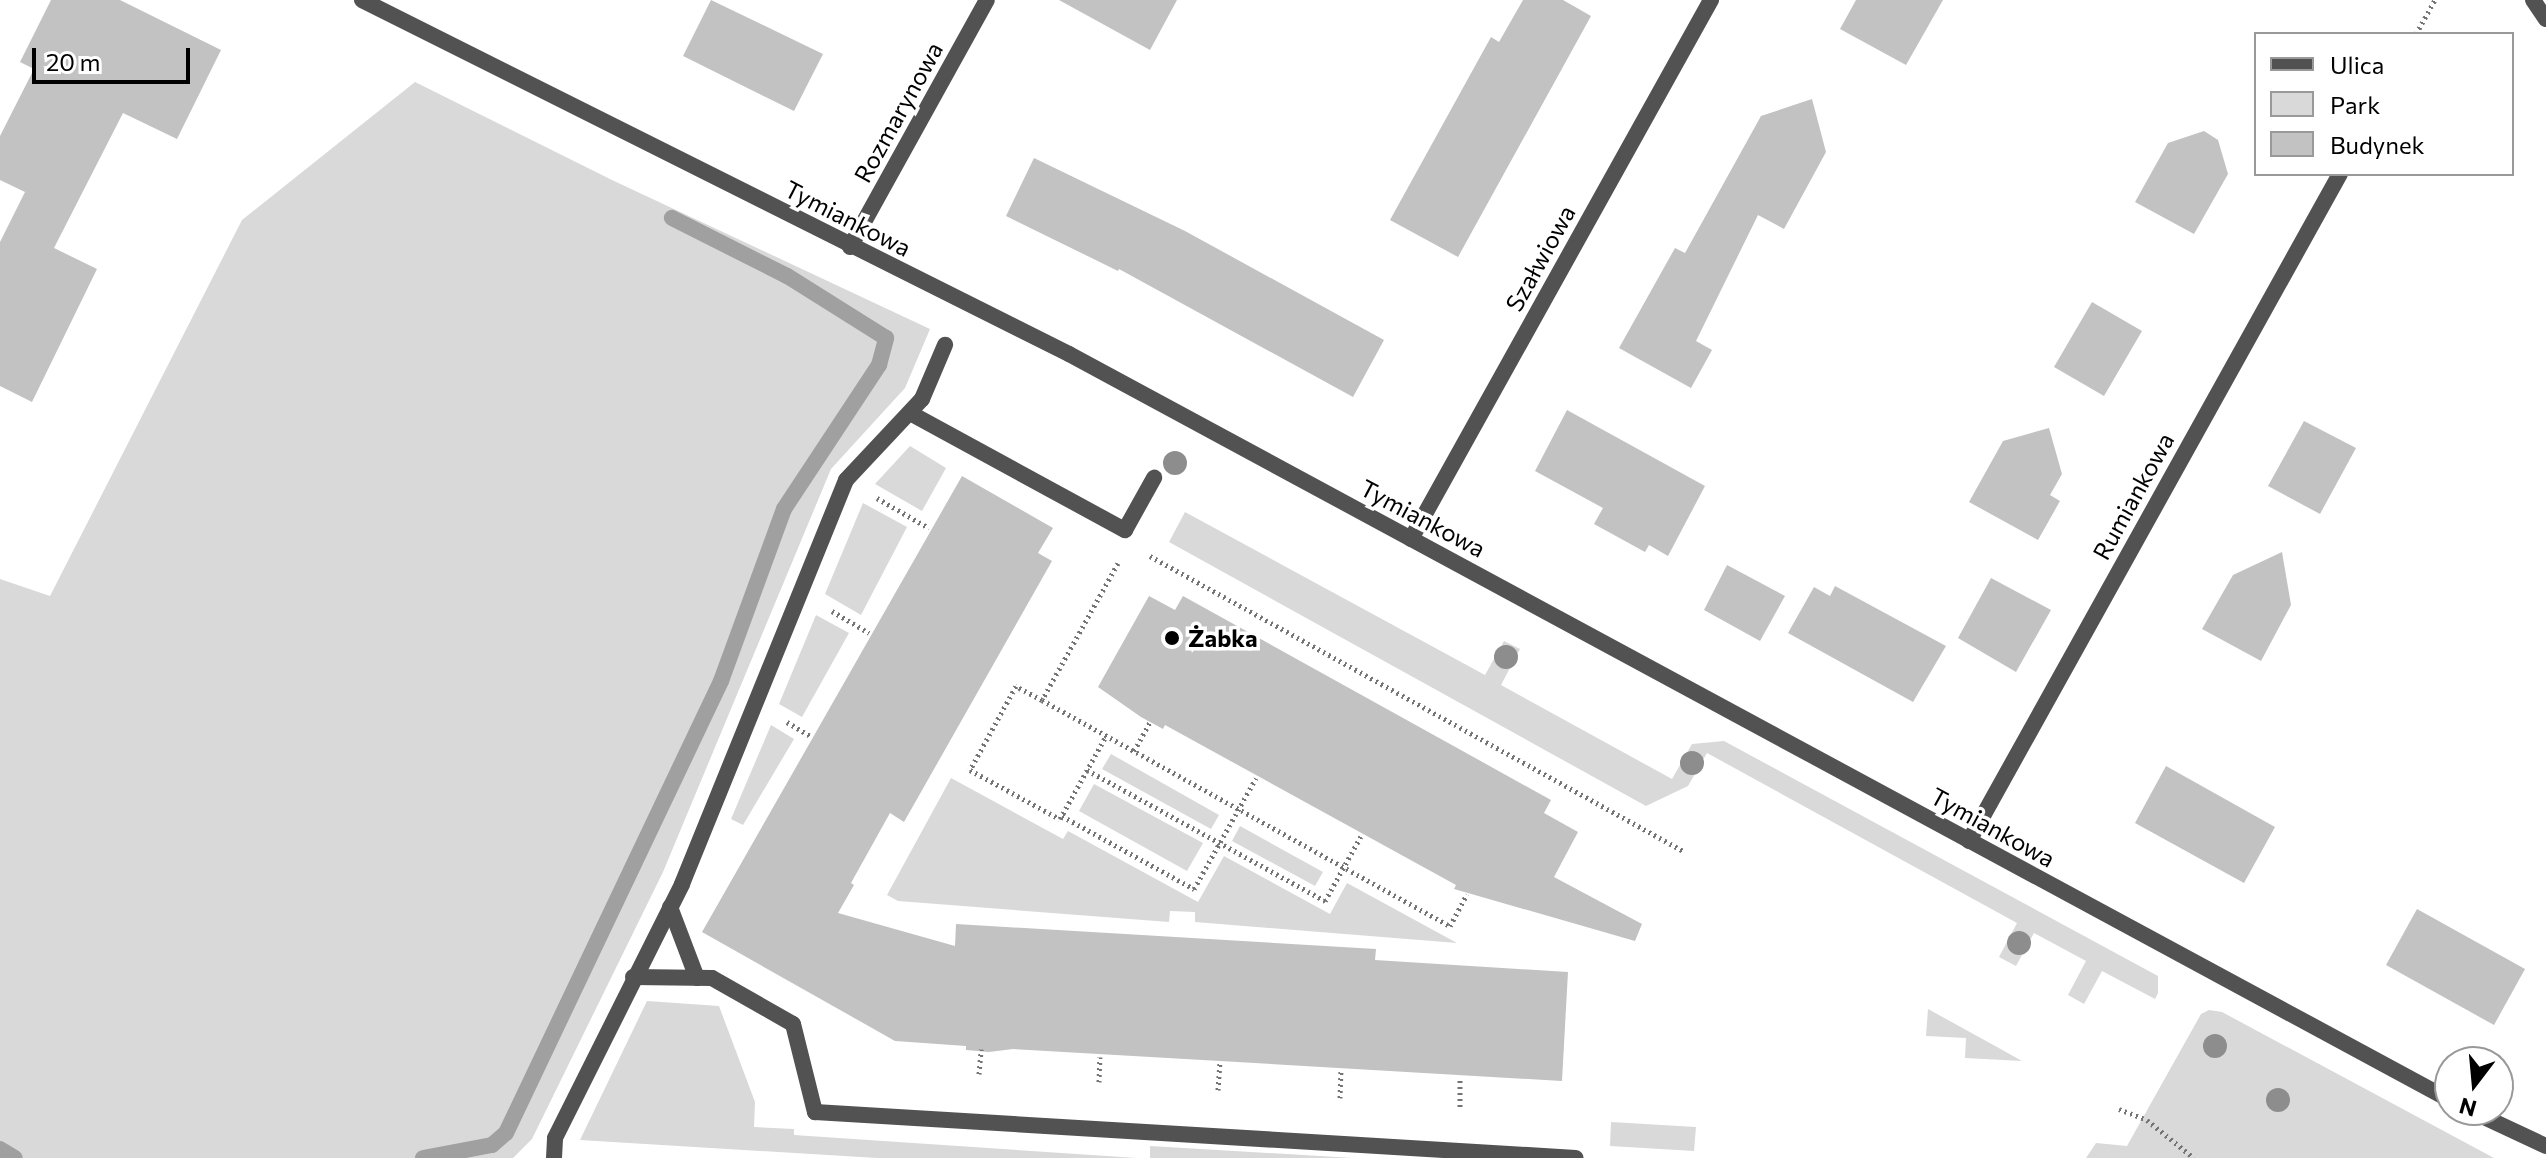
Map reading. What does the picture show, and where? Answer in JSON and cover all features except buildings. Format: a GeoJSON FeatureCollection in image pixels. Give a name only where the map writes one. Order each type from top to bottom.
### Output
{"type":"FeatureCollection","features":[{"type":"Feature","properties":{"kind":"street","name":"Tymiankowa"},"geometry":{"type":"LineString","coordinates":[[362,0],[1069,354],[2434,1091]]}},
{"type":"Feature","properties":{"kind":"street","name":"Rozmarynowa"},"geometry":{"type":"LineString","coordinates":[[850,247],[987,0]]}},
{"type":"Feature","properties":{"kind":"street","name":"Szałwiowa"},"geometry":{"type":"LineString","coordinates":[[1411,539],[1711,0]]}},
{"type":"Feature","properties":{"kind":"street"},"geometry":{"type":"LineString","coordinates":[[2533,0],[2546,19]]}},
{"type":"Feature","properties":{"kind":"street","name":"Rumiankowa"},"geometry":{"type":"LineString","coordinates":[[1969,841],[2339,176]]}},
{"type":"Feature","properties":{"kind":"street"},"geometry":{"type":"LineString","coordinates":[[554,1158],[555,1138],[670,907],[846,480],[922,399],[945,345]]}},
{"type":"Feature","properties":{"kind":"street"},"geometry":{"type":"LineString","coordinates":[[910,413],[1125,530],[1154,478]]}},
{"type":"Feature","properties":{"kind":"street"},"geometry":{"type":"LineString","coordinates":[[670,907],[697,978]]}},
{"type":"Feature","properties":{"kind":"street"},"geometry":{"type":"LineString","coordinates":[[633,977],[712,978],[793,1024],[815,1112],[1576,1158]]}},
{"type":"Feature","properties":{"kind":"street"},"geometry":{"type":"LineString","coordinates":[[2503,1126],[2546,1146]]}},
{"type":"Feature","properties":{"kind":"path"},"geometry":{"type":"LineString","coordinates":[[2417,32],[2435,0]]}},
{"type":"Feature","properties":{"kind":"path"},"geometry":{"type":"LineString","coordinates":[[846,480],[929,528]]}},
{"type":"Feature","properties":{"kind":"path"},"geometry":{"type":"LineString","coordinates":[[1142,552],[1685,852]]}},
{"type":"Feature","properties":{"kind":"path"},"geometry":{"type":"LineString","coordinates":[[1042,700],[1121,557]]}},
{"type":"Feature","properties":{"kind":"path"},"geometry":{"type":"LineString","coordinates":[[1106,736],[1060,819],[970,770],[1016,686],[1450,926],[1467,894]]}},
{"type":"Feature","properties":{"kind":"path"},"geometry":{"type":"LineString","coordinates":[[1134,751],[1151,720]]}},
{"type":"Feature","properties":{"kind":"path"},"geometry":{"type":"LineString","coordinates":[[1087,770],[1325,901],[1361,836]]}},
{"type":"Feature","properties":{"kind":"path"},"geometry":{"type":"LineString","coordinates":[[1062,816],[1194,889],[1256,778]]}},
{"type":"Feature","properties":{"kind":"path"},"geometry":{"type":"LineString","coordinates":[[979,1074],[981,1049]]}},
{"type":"Feature","properties":{"kind":"path"},"geometry":{"type":"LineString","coordinates":[[1099,1082],[1100,1057]]}},
{"type":"Feature","properties":{"kind":"path"},"geometry":{"type":"LineString","coordinates":[[1218,1090],[1220,1063]]}},
{"type":"Feature","properties":{"kind":"path"},"geometry":{"type":"LineString","coordinates":[[1340,1098],[1341,1071]]}},
{"type":"Feature","properties":{"kind":"path"},"geometry":{"type":"LineString","coordinates":[[1460,1078],[1460,1107]]}},
{"type":"Feature","properties":{"kind":"path"},"geometry":{"type":"LineString","coordinates":[[2119,1109],[2147,1120],[2194,1158]]}},
{"type":"Feature","properties":{"kind":"green space"},"geometry":{"type":"Polygon","coordinates":[[[415,82],[612,180],[930,329],[905,388],[831,469],[663,872],[532,1139],[513,1158],[0,1158],[0,579],[50,596],[242,220],[415,82]]]}},
{"type":"Feature","properties":{"kind":"green space"},"geometry":{"type":"Polygon","coordinates":[[[910,446],[946,468],[922,511],[875,484],[910,446]]]}},
{"type":"Feature","properties":{"kind":"green space"},"geometry":{"type":"Polygon","coordinates":[[[863,503],[907,527],[861,615],[825,594],[863,503]]]}},
{"type":"Feature","properties":{"kind":"green space"},"geometry":{"type":"Polygon","coordinates":[[[1185,512],[1485,675],[1504,641],[1520,649],[1501,685],[1672,779],[1692,744],[1724,741],[2158,976],[2158,993],[2155,999],[2102,971],[2084,1004],[2068,995],[2086,961],[2034,933],[2016,966],[1999,957],[2017,923],[1707,753],[1688,786],[1646,806],[1169,542],[1185,512]]]}},
{"type":"Feature","properties":{"kind":"green space"},"geometry":{"type":"Polygon","coordinates":[[[816,615],[849,633],[802,717],[779,704],[816,615]]]}},
{"type":"Feature","properties":{"kind":"green space"},"geometry":{"type":"Polygon","coordinates":[[[771,725],[794,739],[743,825],[731,819],[771,725]]]}},
{"type":"Feature","properties":{"kind":"green space"},"geometry":{"type":"Polygon","coordinates":[[[1111,754],[1219,815],[1211,829],[1102,769],[1111,754]]]}},
{"type":"Feature","properties":{"kind":"green space"},"geometry":{"type":"Polygon","coordinates":[[[951,778],[1063,839],[1068,831],[1198,902],[1224,856],[1330,914],[1347,883],[1457,943],[1195,922],[1195,912],[1170,911],[1169,922],[898,901],[887,895],[951,778]]]}},
{"type":"Feature","properties":{"kind":"green space"},"geometry":{"type":"Polygon","coordinates":[[[1094,784],[1203,843],[1187,871],[1079,811],[1094,784]]]}},
{"type":"Feature","properties":{"kind":"green space"},"geometry":{"type":"Polygon","coordinates":[[[1240,826],[1323,872],[1315,886],[1232,841],[1240,826]]]}},
{"type":"Feature","properties":{"kind":"green space"},"geometry":{"type":"Polygon","coordinates":[[[647,1001],[719,1006],[755,1102],[754,1127],[794,1129],[794,1135],[1137,1158],[877,1158],[580,1140],[647,1001]]]}},
{"type":"Feature","properties":{"kind":"green space"},"geometry":{"type":"Polygon","coordinates":[[[1928,1009],[2022,1061],[1965,1058],[1966,1038],[1926,1036],[1928,1009]]]}},
{"type":"Feature","properties":{"kind":"green space"},"geometry":{"type":"Polygon","coordinates":[[[2209,1010],[2222,1012],[2494,1158],[2086,1158],[2096,1143],[2127,1146],[2201,1014],[2209,1010]]]}},
{"type":"Feature","properties":{"kind":"green space"},"geometry":{"type":"Polygon","coordinates":[[[1611,1122],[1696,1127],[1694,1151],[1610,1146],[1611,1122]]]}},
{"type":"Feature","properties":{"kind":"green space"},"geometry":{"type":"Polygon","coordinates":[[[1150,1146],[1353,1158],[1150,1158],[1150,1146]]]}},
{"type":"Feature","properties":{"kind":"waterway"},"geometry":{"type":"LineString","coordinates":[[423,1158],[492,1145],[506,1133],[721,681],[784,509],[879,365],[886,338],[787,276],[672,218]]}},
{"type":"Feature","properties":{"kind":"waterway"},"geometry":{"type":"LineString","coordinates":[[0,1149],[15,1158]]}},
{"type":"Feature","properties":{"kind":"place","name":"Żabka"},"geometry":{"type":"Point","coordinates":[1172,638]}}]}
